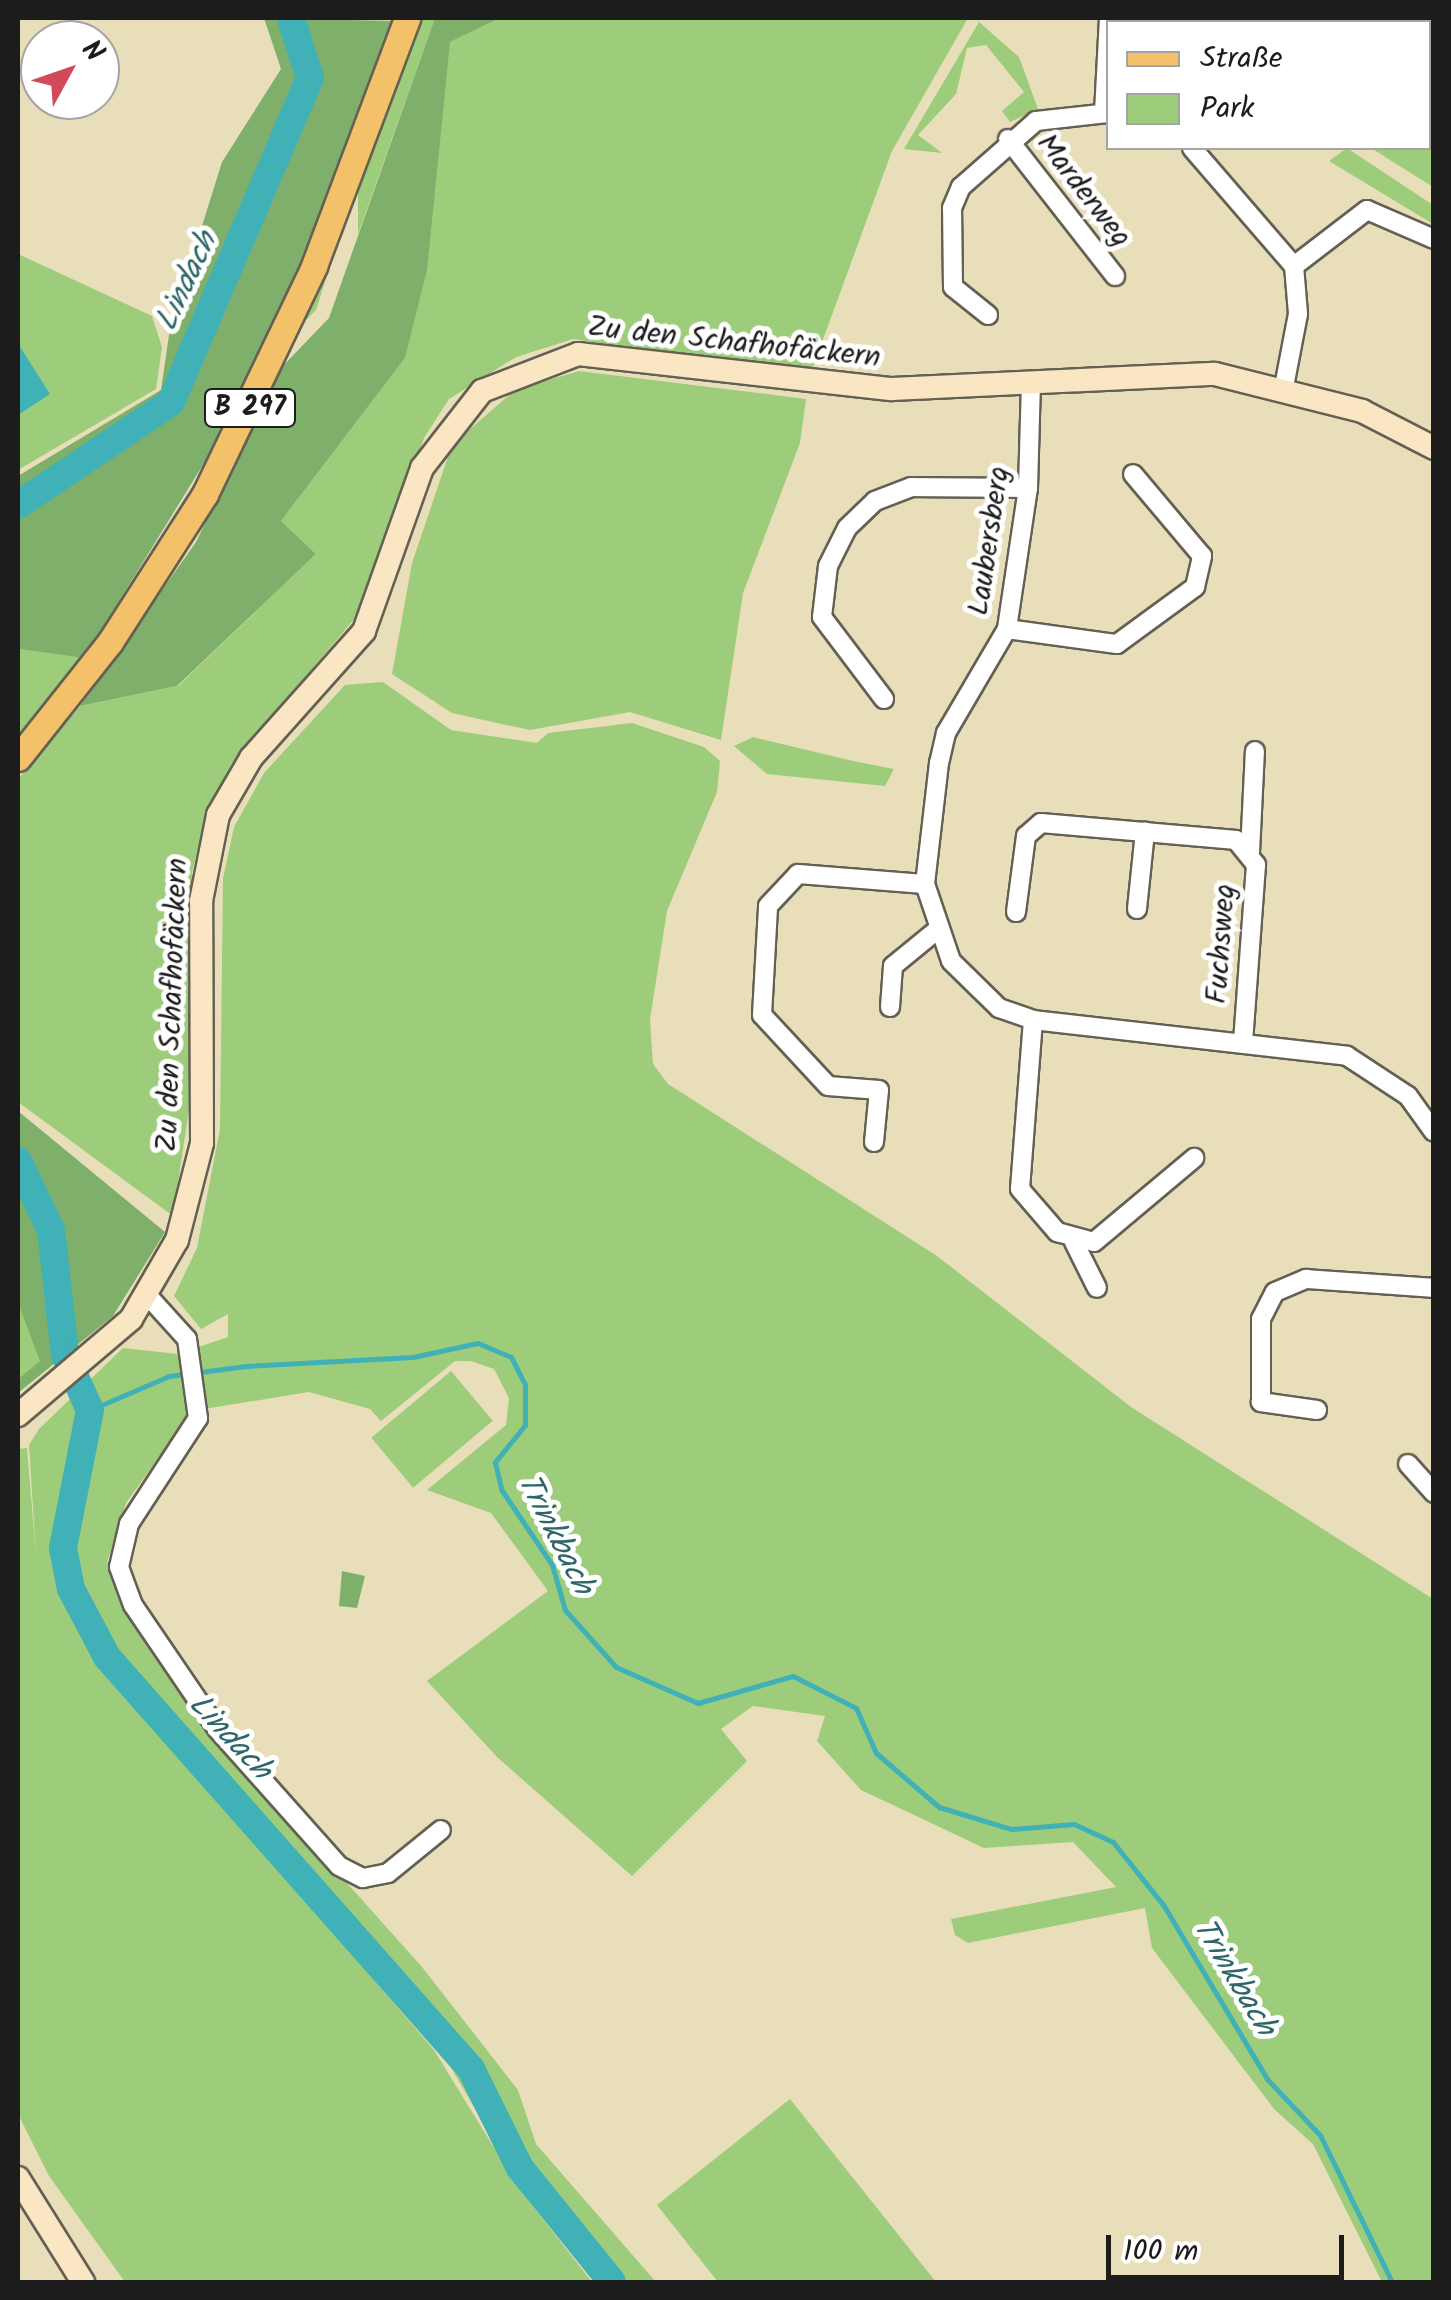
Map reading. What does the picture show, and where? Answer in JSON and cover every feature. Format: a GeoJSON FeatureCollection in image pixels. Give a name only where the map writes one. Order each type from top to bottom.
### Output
{"type":"FeatureCollection","features":[{"type":"Feature","properties":{"kind":"main road","name":"B 297"},"geometry":{"type":"LineString","coordinates":[[18,758],[110,642],[206,494],[314,266],[407,18]]}},
{"type":"Feature","properties":{"kind":"street","name":"Marderweg"},"geometry":{"type":"LineString","coordinates":[[988,315],[953,287],[952,208],[1008,139],[1060,112],[1106,113]]}},
{"type":"Feature","properties":{"kind":"street","name":"Marderweg"},"geometry":{"type":"LineString","coordinates":[[1008,139],[1115,276]]}},
{"type":"Feature","properties":{"kind":"street"},"geometry":{"type":"LineString","coordinates":[[1194,150],[1294,266],[1298,314],[1284,387]]}},
{"type":"Feature","properties":{"kind":"street"},"geometry":{"type":"LineString","coordinates":[[1294,266],[1367,210],[1434,239]]}},
{"type":"Feature","properties":{"kind":"street","name":"Zu den Schafhofäckern"},"geometry":{"type":"LineString","coordinates":[[18,1415],[107,1345],[148,1296],[177,1240],[202,1143],[199,961],[209,842],[251,758],[334,670],[391,574],[439,436],[471,399],[535,365],[605,355],[796,385],[1214,374],[1284,387],[1362,411],[1434,448]]}},
{"type":"Feature","properties":{"kind":"street","name":"Laubersberg"},"geometry":{"type":"LineString","coordinates":[[1031,380],[1028,488],[1007,629],[946,733],[926,884],[937,930],[970,984],[1033,1020],[1242,1042],[1359,1062],[1408,1096],[1434,1132]]}},
{"type":"Feature","properties":{"kind":"street"},"geometry":{"type":"LineString","coordinates":[[1007,629],[1117,644],[1195,588],[1202,556],[1134,474]]}},
{"type":"Feature","properties":{"kind":"street"},"geometry":{"type":"LineString","coordinates":[[884,699],[822,617],[828,566],[847,528],[875,502],[911,487],[1028,488]]}},
{"type":"Feature","properties":{"kind":"street","name":"Fuchsweg"},"geometry":{"type":"LineString","coordinates":[[1242,1042],[1254,751]]}},
{"type":"Feature","properties":{"kind":"street","name":"Fuchsweg"},"geometry":{"type":"LineString","coordinates":[[1016,912],[1032,828],[1057,819],[1145,831],[1221,835],[1250,852]]}},
{"type":"Feature","properties":{"kind":"street"},"geometry":{"type":"LineString","coordinates":[[1138,909],[1145,831]]}},
{"type":"Feature","properties":{"kind":"street"},"geometry":{"type":"LineString","coordinates":[[874,1142],[879,1090],[828,1086],[762,1015],[768,906],[798,874],[926,884]]}},
{"type":"Feature","properties":{"kind":"street"},"geometry":{"type":"LineString","coordinates":[[890,1006],[893,966],[937,930]]}},
{"type":"Feature","properties":{"kind":"street"},"geometry":{"type":"LineString","coordinates":[[1033,1020],[1020,1189],[1074,1242],[1097,1288]]}},
{"type":"Feature","properties":{"kind":"street"},"geometry":{"type":"LineString","coordinates":[[1074,1242],[1094,1242],[1194,1158]]}},
{"type":"Feature","properties":{"kind":"street"},"geometry":{"type":"LineString","coordinates":[[1317,1410],[1260,1402],[1261,1318],[1275,1292],[1306,1279],[1434,1288]]}},
{"type":"Feature","properties":{"kind":"street"},"geometry":{"type":"LineString","coordinates":[[148,1296],[177,1319],[190,1355],[197,1395],[188,1439],[142,1500],[122,1547],[133,1604],[218,1730],[339,1866],[363,1878],[388,1873],[441,1830]]}},
{"type":"Feature","properties":{"kind":"street"},"geometry":{"type":"LineString","coordinates":[[1408,1464],[1434,1493]]}},
{"type":"Feature","properties":{"kind":"street"},"geometry":{"type":"LineString","coordinates":[[18,2178],[83,2282]]}},
{"type":"Feature","properties":{"kind":"green space"},"geometry":{"type":"Polygon","coordinates":[[[264,18],[396,21],[302,262],[209,455],[84,658],[18,649],[18,476],[161,390],[170,328],[222,162],[281,69],[264,18]]]}},
{"type":"Feature","properties":{"kind":"green space"},"geometry":{"type":"Polygon","coordinates":[[[419,18],[435,18],[358,234],[358,189],[419,18]]]}},
{"type":"Feature","properties":{"kind":"green space"},"geometry":{"type":"Polygon","coordinates":[[[435,18],[500,18],[450,42],[427,270],[405,358],[281,521],[316,554],[177,686],[80,706],[196,542],[279,370],[329,318],[435,18]]]}},
{"type":"Feature","properties":{"kind":"green space"},"geometry":{"type":"Polygon","coordinates":[[[500,18],[968,18],[892,151],[810,375],[573,339],[516,357],[449,399],[424,438],[362,610],[232,763],[207,812],[192,872],[192,1089],[173,1216],[18,1102],[18,779],[80,706],[178,686],[316,554],[281,521],[405,358],[450,42],[500,18]]]}},
{"type":"Feature","properties":{"kind":"green space"},"geometry":{"type":"Polygon","coordinates":[[[1164,18],[1433,18],[1433,187],[1374,150],[1431,150],[1431,20],[1164,18]]]}},
{"type":"Feature","properties":{"kind":"green space"},"geometry":{"type":"Polygon","coordinates":[[[979,22],[1019,57],[1038,109],[1010,122],[1002,111],[1024,92],[986,45],[967,48],[956,94],[918,135],[942,153],[904,149],[979,22]]]}},
{"type":"Feature","properties":{"kind":"green space"},"geometry":{"type":"Polygon","coordinates":[[[1350,150],[1433,205],[1433,224],[1329,161],[1350,150]]]}},
{"type":"Feature","properties":{"kind":"green space"},"geometry":{"type":"Polygon","coordinates":[[[342,229],[316,310],[299,327],[342,229]]]}},
{"type":"Feature","properties":{"kind":"green space"},"geometry":{"type":"Polygon","coordinates":[[[18,254],[152,316],[162,347],[156,389],[18,470],[18,254]]]}},
{"type":"Feature","properties":{"kind":"green space"},"geometry":{"type":"Polygon","coordinates":[[[579,371],[806,399],[800,443],[743,593],[721,740],[630,712],[530,730],[452,713],[392,674],[412,563],[452,445],[515,390],[579,371]]]}},
{"type":"Feature","properties":{"kind":"green space"},"geometry":{"type":"Polygon","coordinates":[[[18,649],[84,658],[18,738],[18,649]]]}},
{"type":"Feature","properties":{"kind":"green space"},"geometry":{"type":"Polygon","coordinates":[[[383,682],[451,730],[537,743],[548,733],[632,723],[704,747],[720,761],[717,792],[667,911],[650,1019],[653,1064],[668,1084],[937,1256],[1131,1407],[1433,1599],[1433,2282],[1382,2282],[1313,2144],[1274,2109],[1152,1948],[1145,1908],[968,1943],[955,1935],[951,1919],[1116,1887],[1073,1842],[984,1848],[861,1790],[817,1741],[825,1716],[753,1706],[721,1729],[747,1761],[632,1876],[497,1757],[427,1681],[548,1591],[491,1513],[427,1490],[506,1425],[509,1398],[494,1369],[471,1361],[455,1361],[381,1421],[370,1409],[309,1392],[192,1411],[126,1503],[107,1562],[213,1733],[422,1967],[518,2090],[536,2144],[656,2282],[595,2282],[521,2189],[430,2031],[355,1938],[150,1720],[434,2050],[520,2190],[592,2282],[125,2282],[49,2176],[18,2114],[18,1449],[27,1448],[36,1555],[29,1445],[39,1429],[123,1348],[178,1354],[228,1337],[228,1314],[201,1329],[174,1296],[197,1248],[220,1129],[223,878],[234,827],[264,773],[345,685],[383,682]]]}},
{"type":"Feature","properties":{"kind":"green space"},"geometry":{"type":"Polygon","coordinates":[[[753,737],[894,769],[885,786],[767,774],[734,746],[753,737]]]}},
{"type":"Feature","properties":{"kind":"green space"},"geometry":{"type":"Polygon","coordinates":[[[18,1111],[165,1232],[113,1316],[18,1393],[18,1379],[40,1361],[18,1303],[18,1111]]]}},
{"type":"Feature","properties":{"kind":"green space"},"geometry":{"type":"Polygon","coordinates":[[[18,1303],[41,1361],[18,1379],[18,1303]]]}},
{"type":"Feature","properties":{"kind":"green space"},"geometry":{"type":"Polygon","coordinates":[[[451,1371],[493,1421],[413,1488],[371,1438],[451,1371]]]}},
{"type":"Feature","properties":{"kind":"green space"},"geometry":{"type":"Polygon","coordinates":[[[342,1571],[365,1576],[357,1608],[339,1606],[342,1571]]]}},
{"type":"Feature","properties":{"kind":"green space"},"geometry":{"type":"Polygon","coordinates":[[[790,2099],[936,2282],[718,2282],[657,2205],[790,2099]]]}},
{"type":"Feature","properties":{"kind":"water"},"geometry":{"type":"Polygon","coordinates":[[[18,346],[50,394],[18,415],[18,346]]]}},
{"type":"Feature","properties":{"kind":"waterway","name":"Lindach"},"geometry":{"type":"LineString","coordinates":[[18,505],[171,402],[310,78],[291,18]]}},
{"type":"Feature","properties":{"kind":"waterway","name":"Lindach"},"geometry":{"type":"LineString","coordinates":[[18,1161],[51,1230],[65,1355],[90,1410],[63,1548],[71,1589],[107,1657],[471,2069],[520,2168],[612,2282]]}},
{"type":"Feature","properties":{"kind":"waterway","name":"Trinkbach"},"geometry":{"type":"LineString","coordinates":[[90,1410],[169,1376],[246,1366],[413,1357],[478,1343],[511,1357],[525,1385],[525,1425],[495,1462],[501,1489],[552,1565],[565,1610],[616,1667],[698,1703],[793,1676],[856,1708],[876,1753],[939,1807],[1011,1829],[1074,1824],[1113,1842],[1164,1906],[1267,2079],[1320,2135],[1392,2282]]}}]}
